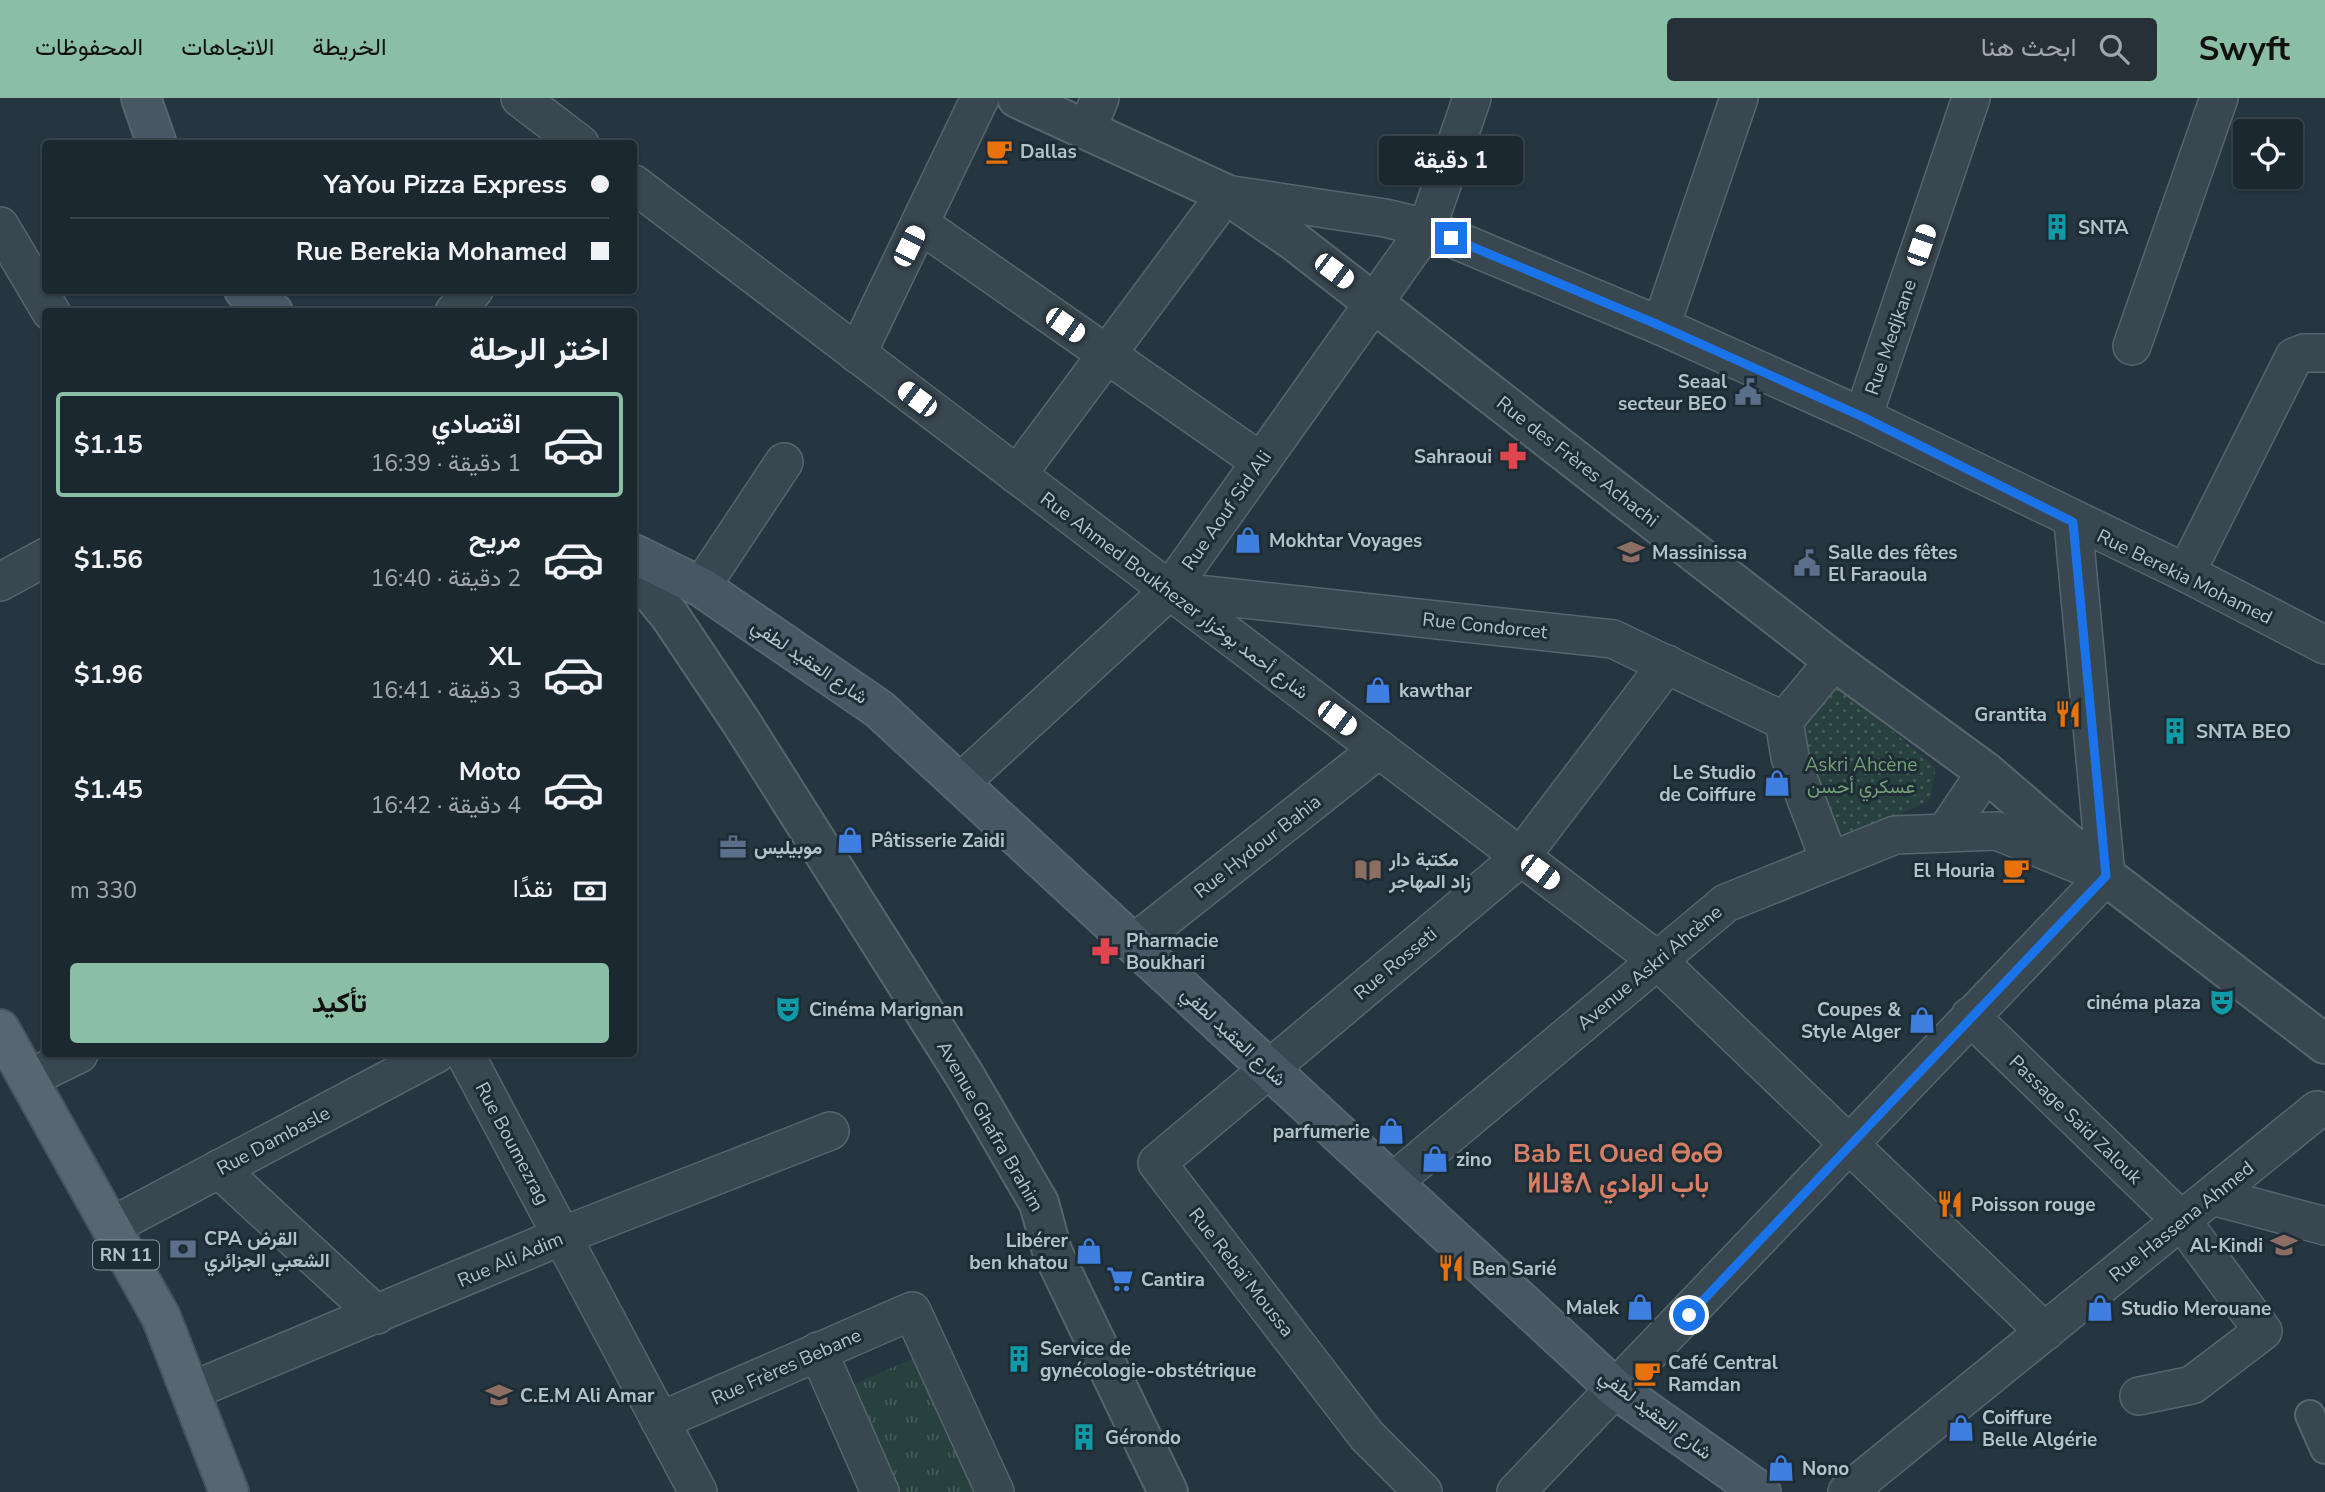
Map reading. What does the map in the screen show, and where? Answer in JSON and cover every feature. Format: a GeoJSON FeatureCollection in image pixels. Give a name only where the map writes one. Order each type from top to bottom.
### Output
{"type":"FeatureCollection","features":[{"type":"Feature","properties":{"kind":"main road"},"geometry":{"type":"LineString","coordinates":[[141,98],[157,140]]}},
{"type":"Feature","properties":{"kind":"main road"},"geometry":{"type":"LineString","coordinates":[[249,294],[268,308]]}},
{"type":"Feature","properties":{"kind":"main road","name":"شارع العقيد لطفي"},"geometry":{"type":"LineString","coordinates":[[637,555],[701,587],[879,709],[1617,1390],[1761,1492]]}},
{"type":"Feature","properties":{"kind":"main road","name":"RN 11"},"geometry":{"type":"LineString","coordinates":[[0,1029],[161,1317],[229,1492]]}},
{"type":"Feature","properties":{"kind":"street"},"geometry":{"type":"LineString","coordinates":[[520,98],[575,140]]}},
{"type":"Feature","properties":{"kind":"street"},"geometry":{"type":"LineString","coordinates":[[857,354],[980,98]]}},
{"type":"Feature","properties":{"kind":"street","name":"Rue des Frères Achachi"},"geometry":{"type":"LineString","coordinates":[[1017,98],[1093,114],[1226,194],[1375,302],[1834,661],[1986,772],[2106,876],[2325,1044]]}},
{"type":"Feature","properties":{"kind":"street","name":"Rue Aouf Sid Ali"},"geometry":{"type":"LineString","coordinates":[[960,783],[1169,590],[1427,228],[1472,98]]}},
{"type":"Feature","properties":{"kind":"street"},"geometry":{"type":"LineString","coordinates":[[1661,326],[1739,98]]}},
{"type":"Feature","properties":{"kind":"street","name":"Rue Medjkane"},"geometry":{"type":"LineString","coordinates":[[1863,417],[1971,98]]}},
{"type":"Feature","properties":{"kind":"street"},"geometry":{"type":"LineString","coordinates":[[2132,345],[2219,98]]}},
{"type":"Feature","properties":{"kind":"street","name":"Rue Ahmed Boukhezer شارع أحمد بوخزار"},"geometry":{"type":"LineString","coordinates":[[637,186],[1657,960],[2045,1332]]}},
{"type":"Feature","properties":{"kind":"street"},"geometry":{"type":"LineString","coordinates":[[1017,475],[1226,194]]}},
{"type":"Feature","properties":{"kind":"street","name":"Rue Berekia Mohamed"},"geometry":{"type":"LineString","coordinates":[[1226,194],[1385,218],[1427,228],[1661,326],[1863,417],[2073,522],[2186,573],[2325,645]]}},
{"type":"Feature","properties":{"kind":"street"},"geometry":{"type":"LineString","coordinates":[[920,224],[1261,462]]}},
{"type":"Feature","properties":{"kind":"street"},"geometry":{"type":"LineString","coordinates":[[0,226],[49,308]]}},
{"type":"Feature","properties":{"kind":"street"},"geometry":{"type":"LineString","coordinates":[[458,308],[470,294]]}},
{"type":"Feature","properties":{"kind":"street"},"geometry":{"type":"LineString","coordinates":[[2186,573],[2294,357],[2318,350]]}},
{"type":"Feature","properties":{"kind":"street"},"geometry":{"type":"LineString","coordinates":[[701,587],[785,462]]}},
{"type":"Feature","properties":{"kind":"street"},"geometry":{"type":"LineString","coordinates":[[1516,1492],[1617,1390],[2106,876],[2073,522]]}},
{"type":"Feature","properties":{"kind":"street"},"geometry":{"type":"LineString","coordinates":[[0,582],[42,558]]}},
{"type":"Feature","properties":{"kind":"street","name":"Avenue Ghafra Brahim"},"geometry":{"type":"LineString","coordinates":[[637,576],[670,616],[741,722],[965,1076],[1033,1192],[1039,1203],[1052,1251],[1168,1492]]}},
{"type":"Feature","properties":{"kind":"street","name":"Rue Condorcet"},"geometry":{"type":"LineString","coordinates":[[1169,590],[1613,639],[1784,721]]}},
{"type":"Feature","properties":{"kind":"street"},"geometry":{"type":"LineString","coordinates":[[1829,859],[1790,757],[1784,721],[1834,661]]}},
{"type":"Feature","properties":{"kind":"street","name":"Rue Rosseti"},"geometry":{"type":"LineString","coordinates":[[1269,1068],[1520,858],[1667,664]]}},
{"type":"Feature","properties":{"kind":"street","name":"Rue Hydour Bahia"},"geometry":{"type":"LineString","coordinates":[[1134,943],[1379,749]]}},
{"type":"Feature","properties":{"kind":"street"},"geometry":{"type":"LineString","coordinates":[[1945,833],[1986,772]]}},
{"type":"Feature","properties":{"kind":"street","name":"Avenue Askri Ahcène"},"geometry":{"type":"LineString","coordinates":[[1393,1182],[1726,903],[1829,859],[1895,835],[1997,831],[2106,876]]}},
{"type":"Feature","properties":{"kind":"street","name":"Passage Saïd Zalouk"},"geometry":{"type":"LineString","coordinates":[[1970,1016],[2182,1221],[2263,1331],[2192,1385],[2139,1396]]}},
{"type":"Feature","properties":{"kind":"street"},"geometry":{"type":"LineString","coordinates":[[28,1079],[73,1057]]}},
{"type":"Feature","properties":{"kind":"street","name":"Rue Dambasle"},"geometry":{"type":"LineString","coordinates":[[110,1227],[430,1057]]}},
{"type":"Feature","properties":{"kind":"street","name":"Rue Boumezrag"},"geometry":{"type":"LineString","coordinates":[[467,1057],[698,1492]]}},
{"type":"Feature","properties":{"kind":"street","name":"Rue Rebaï Moussa"},"geometry":{"type":"LineString","coordinates":[[1269,1068],[1157,1163],[1367,1436],[1423,1492]]}},
{"type":"Feature","properties":{"kind":"street","name":"Rue Hassena Ahmed"},"geometry":{"type":"LineString","coordinates":[[1847,1492],[2317,1110]]}},
{"type":"Feature","properties":{"kind":"street","name":"Rue Ali Adim"},"geometry":{"type":"LineString","coordinates":[[191,1391],[562,1236],[830,1131]]}},
{"type":"Feature","properties":{"kind":"street"},"geometry":{"type":"LineString","coordinates":[[219,1169],[377,1315]]}},
{"type":"Feature","properties":{"kind":"street"},"geometry":{"type":"LineString","coordinates":[[2212,1196],[2325,1226]]}},
{"type":"Feature","properties":{"kind":"street","name":"Rue Frères Bebane"},"geometry":{"type":"LineString","coordinates":[[660,1421],[912,1311],[995,1492]]}},
{"type":"Feature","properties":{"kind":"street"},"geometry":{"type":"LineString","coordinates":[[818,1351],[880,1492]]}},
{"type":"Feature","properties":{"kind":"street"},"geometry":{"type":"LineString","coordinates":[[2310,1415],[2325,1449]]}},
{"type":"Feature","properties":{"kind":"green space","name":"Askri Ahcène عسكري أحسن"},"geometry":{"type":"Polygon","coordinates":[[[1840,686],[1936,768],[1930,800],[1852,837],[1823,824],[1798,725],[1840,686]]]}},
{"type":"Feature","properties":{"kind":"green space"},"geometry":{"type":"Polygon","coordinates":[[[922,1354],[985,1492],[891,1492],[844,1389],[922,1354]]]}},
{"type":"Feature","properties":{"kind":"place","name":"Dallas"},"geometry":{"type":"Point","coordinates":[999,151]}},
{"type":"Feature","properties":{"kind":"place","name":"SNTA"},"geometry":{"type":"Point","coordinates":[2057,227]}},
{"type":"Feature","properties":{"kind":"place","name":"Seaal secteur BEO"},"geometry":{"type":"Point","coordinates":[1748,392]}},
{"type":"Feature","properties":{"kind":"place","name":"Sahraoui"},"geometry":{"type":"Point","coordinates":[1513,456]}},
{"type":"Feature","properties":{"kind":"place","name":"Mokhtar Voyages"},"geometry":{"type":"Point","coordinates":[1248,540]}},
{"type":"Feature","properties":{"kind":"place","name":"Massinissa"},"geometry":{"type":"Point","coordinates":[1631,552]}},
{"type":"Feature","properties":{"kind":"place","name":"Salle des fêtes El Faraoula"},"geometry":{"type":"Point","coordinates":[1807,563]}},
{"type":"Feature","properties":{"kind":"place","name":"kawthar"},"geometry":{"type":"Point","coordinates":[1378,690]}},
{"type":"Feature","properties":{"kind":"place","name":"Grantita"},"geometry":{"type":"Point","coordinates":[2068,714]}},
{"type":"Feature","properties":{"kind":"place","name":"SNTA BEO"},"geometry":{"type":"Point","coordinates":[2175,731]}},
{"type":"Feature","properties":{"kind":"place","name":"Le Studio de Coiffure"},"geometry":{"type":"Point","coordinates":[1777,783]}},
{"type":"Feature","properties":{"kind":"place","name":"Pâtisserie Zaidi"},"geometry":{"type":"Point","coordinates":[850,840]}},
{"type":"Feature","properties":{"kind":"place","name":"موبيليس"},"geometry":{"type":"Point","coordinates":[733,847]}},
{"type":"Feature","properties":{"kind":"place","name":"مكتبة دار زاد المهاجر"},"geometry":{"type":"Point","coordinates":[1368,870]}},
{"type":"Feature","properties":{"kind":"place","name":"El Houria"},"geometry":{"type":"Point","coordinates":[2016,870]}},
{"type":"Feature","properties":{"kind":"place","name":"Pharmacie Boukhari"},"geometry":{"type":"Point","coordinates":[1105,951]}},
{"type":"Feature","properties":{"kind":"place","name":"cinéma plaza"},"geometry":{"type":"Point","coordinates":[2222,1002]}},
{"type":"Feature","properties":{"kind":"place","name":"Cinéma Marignan"},"geometry":{"type":"Point","coordinates":[788,1009]}},
{"type":"Feature","properties":{"kind":"place","name":"Coupes & Style Alger"},"geometry":{"type":"Point","coordinates":[1922,1020]}},
{"type":"Feature","properties":{"kind":"place","name":"parfumerie"},"geometry":{"type":"Point","coordinates":[1391,1131]}},
{"type":"Feature","properties":{"kind":"place","name":"zino"},"geometry":{"type":"Point","coordinates":[1435,1159]}},
{"type":"Feature","properties":{"kind":"place","name":"Poisson rouge"},"geometry":{"type":"Point","coordinates":[1950,1204]}},
{"type":"Feature","properties":{"kind":"place","name":"Al-Kindi"},"geometry":{"type":"Point","coordinates":[2284,1245]}},
{"type":"Feature","properties":{"kind":"place","name":"CPA القرض الشعبي الجزائري"},"geometry":{"type":"Point","coordinates":[183,1249]}},
{"type":"Feature","properties":{"kind":"place","name":"Libérer ben khatou"},"geometry":{"type":"Point","coordinates":[1089,1251]}},
{"type":"Feature","properties":{"kind":"place","name":"Ben Sarié"},"geometry":{"type":"Point","coordinates":[1451,1268]}},
{"type":"Feature","properties":{"kind":"place","name":"Cantira"},"geometry":{"type":"Point","coordinates":[1120,1279]}},
{"type":"Feature","properties":{"kind":"place","name":"Malek"},"geometry":{"type":"Point","coordinates":[1640,1307]}},
{"type":"Feature","properties":{"kind":"place","name":"Studio Merouane"},"geometry":{"type":"Point","coordinates":[2100,1308]}},
{"type":"Feature","properties":{"kind":"place","name":"Service de gynécologie-obstétrique"},"geometry":{"type":"Point","coordinates":[1019,1359]}},
{"type":"Feature","properties":{"kind":"place","name":"Café Central Ramdan"},"geometry":{"type":"Point","coordinates":[1647,1373]}},
{"type":"Feature","properties":{"kind":"place","name":"C.E.M Ali Amar"},"geometry":{"type":"Point","coordinates":[499,1395]}},
{"type":"Feature","properties":{"kind":"place","name":"Coiffure Belle Algérie"},"geometry":{"type":"Point","coordinates":[1961,1428]}},
{"type":"Feature","properties":{"kind":"place","name":"Gérondo"},"geometry":{"type":"Point","coordinates":[1084,1437]}},
{"type":"Feature","properties":{"kind":"place","name":"Nono"},"geometry":{"type":"Point","coordinates":[1781,1468]}},
{"type":"Feature","properties":{"kind":"district","name":"Bab El Oued ⴱⴰⴱ ⵍⵡⴻⴷ باب الوادي"},"geometry":{"type":"Point","coordinates":[1618,1168]}},
{"type":"Feature","properties":{"kind":"route"},"geometry":{"type":"LineString","coordinates":[[1451,238],[1661,326],[1863,417],[2073,522],[2106,876],[1970,1016],[1689,1315]]}}]}
